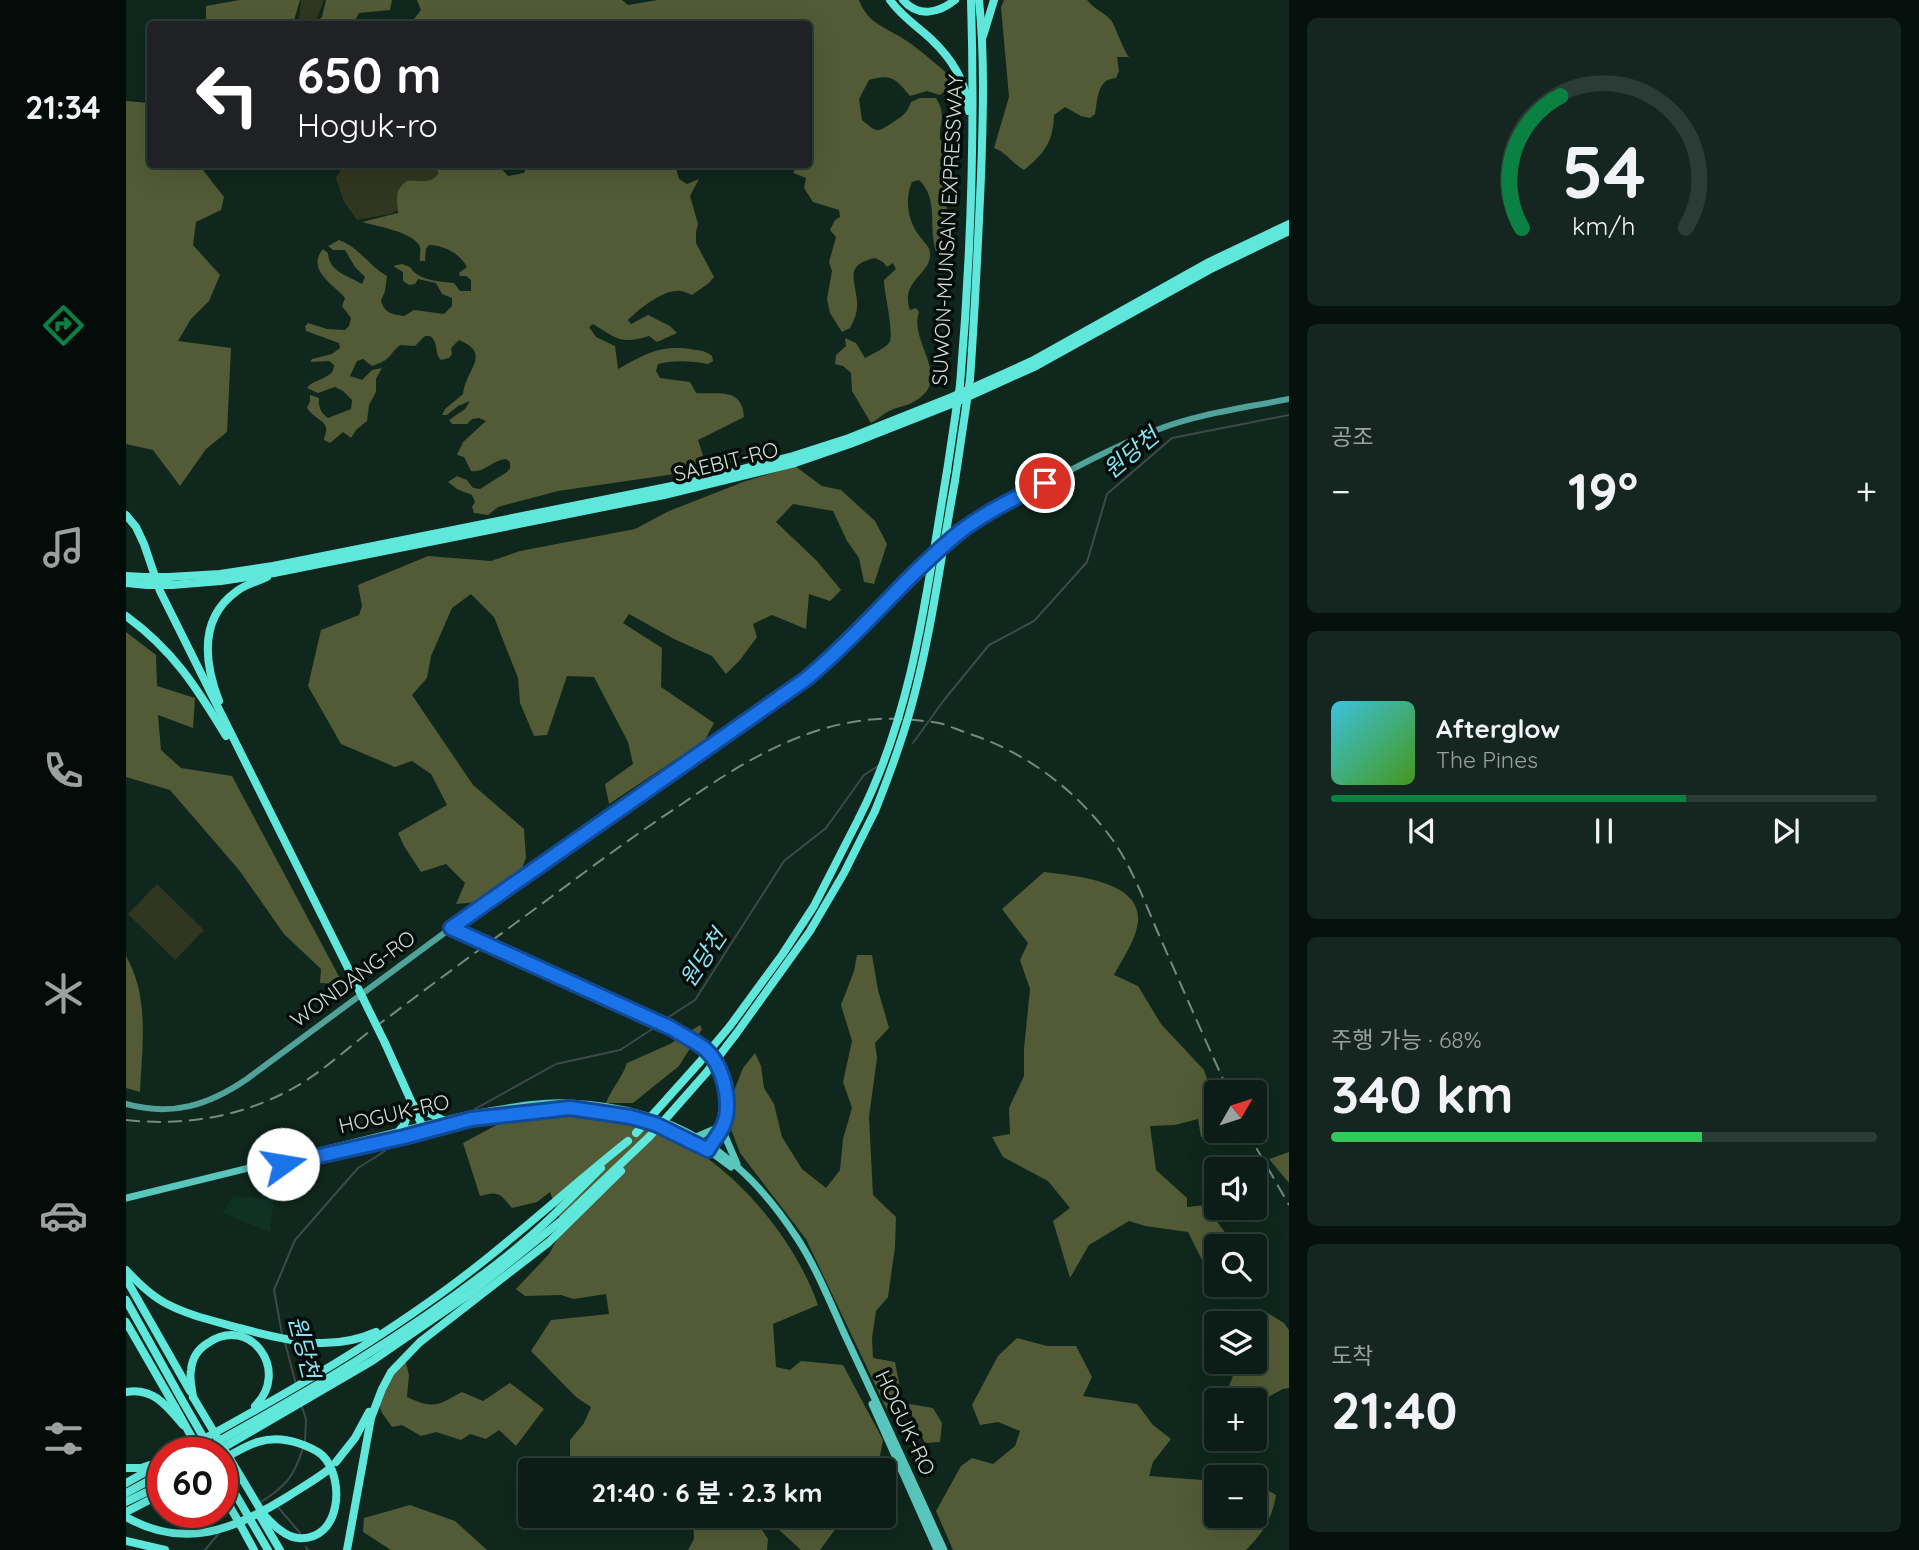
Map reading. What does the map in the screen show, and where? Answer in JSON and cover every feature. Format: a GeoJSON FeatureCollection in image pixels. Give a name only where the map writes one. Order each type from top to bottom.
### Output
{"type":"FeatureCollection","features":[{"type":"Feature","properties":{"kind":"highway"},"geometry":{"type":"LineString","coordinates":[[890,0],[930,38],[960,75],[968,100],[973,144]]}},
{"type":"Feature","properties":{"kind":"highway"},"geometry":{"type":"LineString","coordinates":[[903,0],[919,11],[933,12],[945,8],[955,0]]}},
{"type":"Feature","properties":{"kind":"highway","name":"SUWON-MUNSAN EXPRESSWAY"},"geometry":{"type":"LineString","coordinates":[[238,1437],[398,1335],[509,1254],[628,1141],[730,1026],[782,955],[814,906],[859,818],[885,757],[910,676],[960,385],[968,282],[973,144],[971,0]]}},
{"type":"Feature","properties":{"kind":"highway","name":"SUWON-MUNSAN EXPRESSWAY"},"geometry":{"type":"LineString","coordinates":[[303,1397],[372,1361],[471,1293],[562,1220],[640,1147],[706,1073],[810,931],[844,873],[875,811],[903,735],[927,640],[970,379],[983,104],[979,0]]}},
{"type":"Feature","properties":{"kind":"highway"},"geometry":{"type":"LineString","coordinates":[[982,42],[994,0]]}},
{"type":"Feature","properties":{"kind":"highway","name":"SAEBIT-RO"},"geometry":{"type":"LineString","coordinates":[[1081,339],[1209,262],[1289,224]]}},
{"type":"Feature","properties":{"kind":"highway","name":"SAEBIT-RO"},"geometry":{"type":"LineString","coordinates":[[263,574],[663,488],[795,463],[938,407],[1081,339],[1209,270],[1289,231]]}},
{"type":"Feature","properties":{"kind":"highway","name":"SAEBIT-RO"},"geometry":{"type":"LineString","coordinates":[[263,574],[664,495],[758,469]]}},
{"type":"Feature","properties":{"kind":"highway"},"geometry":{"type":"LineString","coordinates":[[126,517],[158,592],[238,754],[282,851],[384,1044],[422,1129]]}},
{"type":"Feature","properties":{"kind":"highway"},"geometry":{"type":"LineString","coordinates":[[126,583],[263,574]]}},
{"type":"Feature","properties":{"kind":"highway"},"geometry":{"type":"LineString","coordinates":[[126,576],[145,581]]}},
{"type":"Feature","properties":{"kind":"highway"},"geometry":{"type":"LineString","coordinates":[[238,754],[210,678],[206,654],[208,632],[219,611],[253,576]]}},
{"type":"Feature","properties":{"kind":"highway"},"geometry":{"type":"LineString","coordinates":[[126,616],[170,653],[197,686],[238,754]]}},
{"type":"Feature","properties":{"kind":"highway"},"geometry":{"type":"LineString","coordinates":[[412,1106],[443,1121]]}},
{"type":"Feature","properties":{"kind":"highway"},"geometry":{"type":"LineString","coordinates":[[398,1132],[412,1106]]}},
{"type":"Feature","properties":{"kind":"highway"},"geometry":{"type":"LineString","coordinates":[[206,1437],[300,1384],[427,1303],[479,1264],[628,1141]]}},
{"type":"Feature","properties":{"kind":"highway"},"geometry":{"type":"LineString","coordinates":[[336,1462],[355,1438],[391,1372],[420,1342],[570,1223],[624,1168],[640,1147]]}},
{"type":"Feature","properties":{"kind":"highway"},"geometry":{"type":"LineString","coordinates":[[126,1270],[165,1303],[189,1314],[306,1344],[344,1343],[368,1336],[427,1303]]}},
{"type":"Feature","properties":{"kind":"highway"},"geometry":{"type":"LineString","coordinates":[[126,1279],[280,1550]]}},
{"type":"Feature","properties":{"kind":"highway"},"geometry":{"type":"LineString","coordinates":[[126,1300],[191,1437]]}},
{"type":"Feature","properties":{"kind":"highway"},"geometry":{"type":"LineString","coordinates":[[126,1322],[176,1406],[202,1437]]}},
{"type":"Feature","properties":{"kind":"highway"},"geometry":{"type":"LineString","coordinates":[[193,1397],[190,1372],[195,1356],[203,1346],[215,1338],[233,1335],[249,1340],[258,1347],[268,1364],[268,1389],[256,1406],[224,1427]]}},
{"type":"Feature","properties":{"kind":"highway"},"geometry":{"type":"LineString","coordinates":[[347,1550],[369,1427],[377,1400],[391,1372]]}},
{"type":"Feature","properties":{"kind":"highway"},"geometry":{"type":"LineString","coordinates":[[126,1392],[135,1390],[150,1393],[176,1406]]}},
{"type":"Feature","properties":{"kind":"highway","name":"SUWON-MUNSAN EXPRESSWAY"},"geometry":{"type":"LineString","coordinates":[[229,1437],[280,1411]]}},
{"type":"Feature","properties":{"kind":"highway"},"geometry":{"type":"LineString","coordinates":[[238,1450],[272,1438],[285,1439],[312,1448],[324,1456],[336,1480],[338,1495],[330,1521],[323,1530],[312,1536],[299,1539],[277,1528],[261,1515]]}},
{"type":"Feature","properties":{"kind":"highway"},"geometry":{"type":"LineString","coordinates":[[126,1468],[147,1466]]}},
{"type":"Feature","properties":{"kind":"highway"},"geometry":{"type":"LineString","coordinates":[[147,1502],[126,1514],[134,1522],[162,1534],[189,1538],[225,1530],[271,1507],[328,1470]]}},
{"type":"Feature","properties":{"kind":"highway"},"geometry":{"type":"LineString","coordinates":[[126,1483],[147,1471]]}},
{"type":"Feature","properties":{"kind":"highway"},"geometry":{"type":"LineString","coordinates":[[126,1493],[147,1482]]}},
{"type":"Feature","properties":{"kind":"highway"},"geometry":{"type":"LineString","coordinates":[[126,1502],[147,1492]]}},
{"type":"Feature","properties":{"kind":"highway"},"geometry":{"type":"LineString","coordinates":[[238,1499],[268,1550]]}},
{"type":"Feature","properties":{"kind":"highway"},"geometry":{"type":"LineString","coordinates":[[238,1522],[254,1550]]}},
{"type":"Feature","properties":{"kind":"highway"},"geometry":{"type":"LineString","coordinates":[[126,1541],[165,1550]]}},
{"type":"Feature","properties":{"kind":"main road","name":"WONDANG-RO"},"geometry":{"type":"LineString","coordinates":[[126,1104],[159,1109],[191,1107],[222,1095],[451,928],[806,679],[826,663],[889,598],[956,536],[983,517],[1154,430],[1186,420],[1289,400]]}},
{"type":"Feature","properties":{"kind":"main road"},"geometry":{"type":"LineString","coordinates":[[451,928],[671,1028],[705,1049],[718,1067],[725,1091],[725,1136],[739,1167]]}},
{"type":"Feature","properties":{"kind":"main road","name":"HOGUK-RO"},"geometry":{"type":"LineString","coordinates":[[126,1200],[398,1132],[422,1129],[443,1121],[527,1106],[570,1103],[635,1112],[658,1119],[696,1137],[739,1167],[758,1184],[799,1240],[944,1550]]}},
{"type":"Feature","properties":{"kind":"main road","name":"HOGUK-RO"},"geometry":{"type":"LineString","coordinates":[[126,1200],[422,1129],[471,1119],[570,1108],[631,1117],[709,1147],[755,1189],[796,1244],[829,1310],[937,1550]]}},
{"type":"Feature","properties":{"kind":"main road"},"geometry":{"type":"LineString","coordinates":[[696,1137],[724,1125]]}},
{"type":"Feature","properties":{"kind":"main road"},"geometry":{"type":"LineString","coordinates":[[709,1147],[724,1125]]}},
{"type":"Feature","properties":{"kind":"shaded area"},"geometry":{"type":"Polygon","coordinates":[[[240,0],[300,0],[294,21],[206,21],[206,6],[240,0]]]}},
{"type":"Feature","properties":{"kind":"shaded area"},"geometry":{"type":"Polygon","coordinates":[[[301,0],[324,0],[316,21],[299,20],[301,0]]]}},
{"type":"Feature","properties":{"kind":"shaded area"},"geometry":{"type":"Polygon","coordinates":[[[326,0],[392,0],[390,10],[359,13],[355,21],[317,21],[322,17],[326,0]]]}},
{"type":"Feature","properties":{"kind":"shaded area"},"geometry":{"type":"Polygon","coordinates":[[[417,0],[622,0],[628,5],[658,0],[859,0],[875,22],[913,45],[952,77],[946,90],[940,95],[927,91],[910,96],[893,79],[877,78],[869,80],[859,99],[862,120],[877,130],[883,129],[901,116],[911,102],[920,98],[936,98],[941,109],[940,139],[949,154],[952,169],[947,197],[948,235],[942,255],[937,254],[934,244],[929,196],[919,180],[912,182],[908,196],[913,225],[928,246],[930,254],[925,269],[911,286],[908,300],[910,310],[916,308],[919,312],[919,333],[930,366],[929,386],[923,395],[871,423],[852,391],[851,373],[843,366],[835,364],[836,355],[846,346],[845,338],[856,343],[865,358],[889,343],[891,332],[884,280],[896,269],[893,263],[887,267],[875,258],[865,261],[855,269],[856,315],[850,328],[842,332],[830,313],[827,299],[832,271],[829,262],[836,237],[830,230],[835,220],[840,217],[839,210],[813,202],[804,188],[806,178],[793,173],[796,168],[812,168],[812,21],[412,21],[421,10],[417,0]]]}},
{"type":"Feature","properties":{"kind":"shaded area"},"geometry":{"type":"Polygon","coordinates":[[[1004,0],[1087,0],[1110,19],[1129,57],[1117,57],[1119,71],[1116,78],[1110,79],[1102,86],[1095,114],[1090,118],[1065,107],[1054,115],[1050,140],[1024,170],[994,148],[1009,97],[1001,7],[1004,0]]]}},
{"type":"Feature","properties":{"kind":"shaded area"},"geometry":{"type":"Polygon","coordinates":[[[126,101],[147,103],[147,168],[201,168],[224,197],[221,210],[196,222],[193,245],[220,275],[209,301],[191,319],[178,341],[231,348],[227,432],[206,449],[180,486],[153,450],[126,444],[126,101]]]}},
{"type":"Feature","properties":{"kind":"shaded area"},"geometry":{"type":"Polygon","coordinates":[[[342,168],[445,168],[421,199],[390,214],[357,220],[343,200],[336,178],[342,168]]]}},
{"type":"Feature","properties":{"kind":"shaded area"},"geometry":{"type":"Polygon","coordinates":[[[436,168],[501,168],[508,176],[524,173],[526,168],[676,168],[679,179],[687,184],[699,179],[690,196],[698,224],[696,243],[714,277],[692,295],[678,291],[663,294],[628,320],[631,324],[648,315],[670,326],[677,333],[657,342],[649,336],[625,340],[593,324],[589,327],[596,337],[615,346],[618,369],[645,355],[670,348],[700,351],[712,356],[713,361],[708,364],[683,361],[665,363],[658,364],[656,371],[660,378],[690,382],[696,393],[727,394],[739,400],[744,417],[698,440],[706,465],[755,450],[757,456],[709,469],[558,491],[498,507],[488,515],[474,513],[472,507],[475,502],[472,495],[448,482],[457,476],[467,480],[473,488],[480,489],[507,472],[510,462],[501,460],[480,470],[471,471],[464,457],[457,455],[463,442],[486,421],[479,418],[472,419],[467,424],[452,424],[449,420],[465,409],[470,401],[447,415],[442,415],[445,409],[463,394],[476,357],[469,345],[459,340],[451,348],[452,354],[449,358],[441,360],[430,336],[425,336],[415,346],[400,345],[379,364],[372,366],[363,359],[357,361],[350,376],[362,380],[372,370],[382,368],[376,379],[376,392],[369,405],[367,421],[351,438],[343,432],[330,443],[324,440],[325,425],[307,407],[310,395],[319,398],[320,410],[328,418],[351,409],[352,400],[335,387],[318,393],[307,388],[333,371],[334,365],[329,361],[310,362],[312,359],[332,354],[340,348],[339,343],[306,331],[305,326],[308,323],[327,329],[345,330],[351,318],[342,306],[345,298],[319,270],[319,257],[323,249],[328,253],[335,269],[362,284],[365,277],[345,250],[333,250],[328,246],[339,240],[346,243],[387,276],[381,301],[387,311],[404,316],[414,310],[444,314],[452,306],[452,298],[442,294],[436,283],[418,279],[415,284],[409,285],[403,281],[403,272],[393,266],[402,264],[424,278],[454,283],[460,291],[471,291],[471,280],[459,273],[467,267],[460,258],[446,249],[429,245],[425,261],[420,261],[420,247],[415,240],[393,230],[362,222],[398,213],[397,195],[407,181],[432,179],[439,173],[436,168]]]}},
{"type":"Feature","properties":{"kind":"shaded area"},"geometry":{"type":"Polygon","coordinates":[[[795,466],[822,486],[841,490],[875,521],[887,544],[874,584],[864,582],[859,558],[847,541],[833,511],[793,504],[776,522],[817,561],[841,590],[830,601],[809,594],[806,629],[772,615],[753,624],[757,637],[726,674],[712,656],[629,614],[623,623],[662,648],[661,687],[714,723],[705,740],[609,804],[605,784],[633,764],[628,742],[594,677],[567,676],[547,735],[534,736],[520,703],[518,678],[494,617],[471,594],[452,608],[431,656],[427,678],[412,695],[473,785],[524,829],[526,858],[519,876],[479,902],[456,904],[465,883],[446,864],[421,872],[398,833],[447,805],[431,774],[412,761],[395,767],[341,744],[308,686],[321,630],[359,615],[362,606],[358,585],[428,556],[491,561],[520,551],[635,529],[669,511],[743,482],[795,466]]]}},
{"type":"Feature","properties":{"kind":"shaded area"},"geometry":{"type":"Polygon","coordinates":[[[126,632],[156,655],[157,686],[195,698],[193,728],[158,715],[161,750],[181,768],[232,776],[343,984],[320,983],[321,969],[284,934],[239,870],[170,790],[126,777],[126,632]]]}},
{"type":"Feature","properties":{"kind":"shaded area"},"geometry":{"type":"Polygon","coordinates":[[[1044,872],[1108,884],[1133,901],[1138,914],[1136,931],[1114,975],[1138,986],[1161,1024],[1204,1070],[1208,1080],[1204,1080],[1204,1136],[1201,1137],[1198,1119],[1175,1125],[1150,1126],[1156,1170],[1187,1198],[1187,1207],[1204,1205],[1204,1220],[1216,1220],[1226,1234],[1204,1234],[1204,1259],[1202,1260],[1188,1232],[1129,1221],[1089,1245],[1070,1278],[1053,1221],[1070,1208],[1048,1181],[1003,1157],[992,1137],[1010,1134],[1009,1108],[1024,1076],[1030,989],[1020,960],[1028,943],[1002,909],[1044,872]]]}},
{"type":"Feature","properties":{"kind":"shaded area"},"geometry":{"type":"Polygon","coordinates":[[[157,884],[204,930],[175,960],[128,914],[157,884]]]}},
{"type":"Feature","properties":{"kind":"shaded area"},"geometry":{"type":"Polygon","coordinates":[[[857,955],[872,955],[889,1028],[875,1043],[877,1058],[869,1117],[873,1195],[896,1217],[895,1247],[888,1297],[876,1311],[872,1338],[873,1358],[895,1362],[903,1403],[933,1408],[942,1423],[940,1442],[925,1443],[911,1413],[889,1414],[806,1239],[740,1153],[729,1124],[728,1106],[743,1068],[755,1053],[761,1066],[764,1088],[774,1104],[782,1137],[802,1169],[826,1188],[840,1170],[843,1139],[852,1108],[843,1082],[852,1041],[841,1005],[857,955]]]}},
{"type":"Feature","properties":{"kind":"shaded area"},"geometry":{"type":"Polygon","coordinates":[[[126,956],[134,972],[142,1005],[140,1092],[126,1088],[126,956]]]}},
{"type":"Feature","properties":{"kind":"shaded area"},"geometry":{"type":"Polygon","coordinates":[[[700,1025],[702,1029],[679,1066],[633,1103],[606,1103],[627,1063],[670,1044],[700,1025]]]}},
{"type":"Feature","properties":{"kind":"shaded area"},"geometry":{"type":"Polygon","coordinates":[[[556,1114],[626,1122],[653,1129],[690,1147],[737,1183],[777,1229],[807,1279],[818,1305],[773,1324],[776,1367],[790,1370],[801,1361],[843,1365],[883,1440],[878,1458],[570,1458],[570,1440],[584,1423],[591,1407],[576,1397],[531,1351],[551,1320],[609,1314],[606,1294],[574,1299],[561,1295],[525,1296],[516,1289],[549,1254],[563,1228],[550,1192],[537,1202],[512,1208],[498,1194],[480,1196],[463,1143],[502,1122],[556,1114]]]}},
{"type":"Feature","properties":{"kind":"shaded area"},"geometry":{"type":"Polygon","coordinates":[[[1289,1152],[1289,1183],[1269,1159],[1289,1152]]]}},
{"type":"Feature","properties":{"kind":"shaded area"},"geometry":{"type":"Polygon","coordinates":[[[234,1196],[274,1199],[270,1232],[222,1213],[234,1196]]]}},
{"type":"Feature","properties":{"kind":"shaded area"},"geometry":{"type":"Polygon","coordinates":[[[1267,1313],[1284,1323],[1289,1330],[1289,1388],[1267,1398],[1267,1388],[1228,1388],[1234,1374],[1267,1374],[1267,1313]]]}},
{"type":"Feature","properties":{"kind":"shaded area"},"geometry":{"type":"Polygon","coordinates":[[[1017,1338],[1047,1346],[1076,1346],[1092,1377],[1083,1396],[1137,1404],[1153,1425],[1171,1439],[1153,1462],[1149,1476],[1204,1480],[1204,1528],[1264,1528],[1246,1550],[953,1550],[936,1511],[961,1466],[972,1458],[993,1464],[1015,1446],[1020,1431],[998,1422],[980,1425],[972,1405],[998,1356],[1017,1338]]]}},
{"type":"Feature","properties":{"kind":"shaded area"},"geometry":{"type":"Polygon","coordinates":[[[404,1355],[409,1375],[407,1397],[416,1401],[435,1404],[462,1392],[483,1401],[510,1383],[544,1409],[516,1446],[499,1430],[486,1439],[470,1434],[461,1440],[436,1432],[421,1436],[402,1425],[392,1427],[378,1402],[404,1355]]]}},
{"type":"Feature","properties":{"kind":"shaded area"},"geometry":{"type":"Polygon","coordinates":[[[1267,1490],[1276,1495],[1267,1523],[1267,1490]]]}},
{"type":"Feature","properties":{"kind":"shaded area"},"geometry":{"type":"Polygon","coordinates":[[[410,1505],[455,1521],[487,1550],[391,1550],[363,1532],[364,1518],[410,1505]]]}},
{"type":"Feature","properties":{"kind":"shaded area"},"geometry":{"type":"Polygon","coordinates":[[[694,1528],[761,1528],[768,1539],[767,1550],[688,1550],[694,1539],[694,1528]]]}},
{"type":"Feature","properties":{"kind":"shaded area"},"geometry":{"type":"Polygon","coordinates":[[[777,1528],[836,1528],[820,1550],[801,1550],[777,1528]]]}},
{"type":"Feature","properties":{"kind":"waterway","name":"원당천"},"geometry":{"type":"LineString","coordinates":[[913,743],[989,645],[1034,621],[1087,562],[1107,494],[1172,438],[1289,415]]}},
{"type":"Feature","properties":{"kind":"waterway","name":"원당천"},"geometry":{"type":"LineString","coordinates":[[661,1022],[695,1000],[784,861],[826,828],[864,775],[878,766]]}},
{"type":"Feature","properties":{"kind":"waterway","name":"원당천"},"geometry":{"type":"LineString","coordinates":[[475,1109],[556,1064],[620,1050],[657,1026]]}},
{"type":"Feature","properties":{"kind":"waterway","name":"원당천"},"geometry":{"type":"LineString","coordinates":[[282,1334],[274,1290],[295,1240],[358,1168],[385,1151]]}},
{"type":"Feature","properties":{"kind":"waterway","name":"원당천"},"geometry":{"type":"LineString","coordinates":[[285,1343],[296,1384]]}},
{"type":"Feature","properties":{"kind":"waterway","name":"원당천"},"geometry":{"type":"LineString","coordinates":[[302,1407],[306,1419],[305,1443]]}},
{"type":"Feature","properties":{"kind":"waterway","name":"원당천"},"geometry":{"type":"LineString","coordinates":[[261,1502],[288,1480],[303,1448]]}},
{"type":"Feature","properties":{"kind":"waterway"},"geometry":{"type":"LineString","coordinates":[[277,1506],[300,1533]]}},
{"type":"Feature","properties":{"kind":"waterway","name":"원당천"},"geometry":{"type":"LineString","coordinates":[[205,1550],[220,1532]]}},
{"type":"Feature","properties":{"kind":"railway"},"geometry":{"type":"LineString","coordinates":[[126,1120],[167,1122],[208,1118],[248,1108],[286,1092],[322,1069],[620,847],[733,770],[790,741],[820,730],[850,722],[882,719],[940,723],[991,742],[1049,775],[1083,805],[1112,839],[1132,873],[1224,1080]]}},
{"type":"Feature","properties":{"kind":"railway"},"geometry":{"type":"LineString","coordinates":[[1253,1143],[1289,1205]]}},
{"type":"Feature","properties":{"kind":"route"},"geometry":{"type":"LineString","coordinates":[[283,1164],[471,1119],[570,1108],[631,1117],[655,1124],[708,1150],[724,1125],[726,1106],[718,1067],[705,1049],[671,1028],[451,928],[806,679],[826,663],[889,598],[962,531],[1045,483]]}}]}
